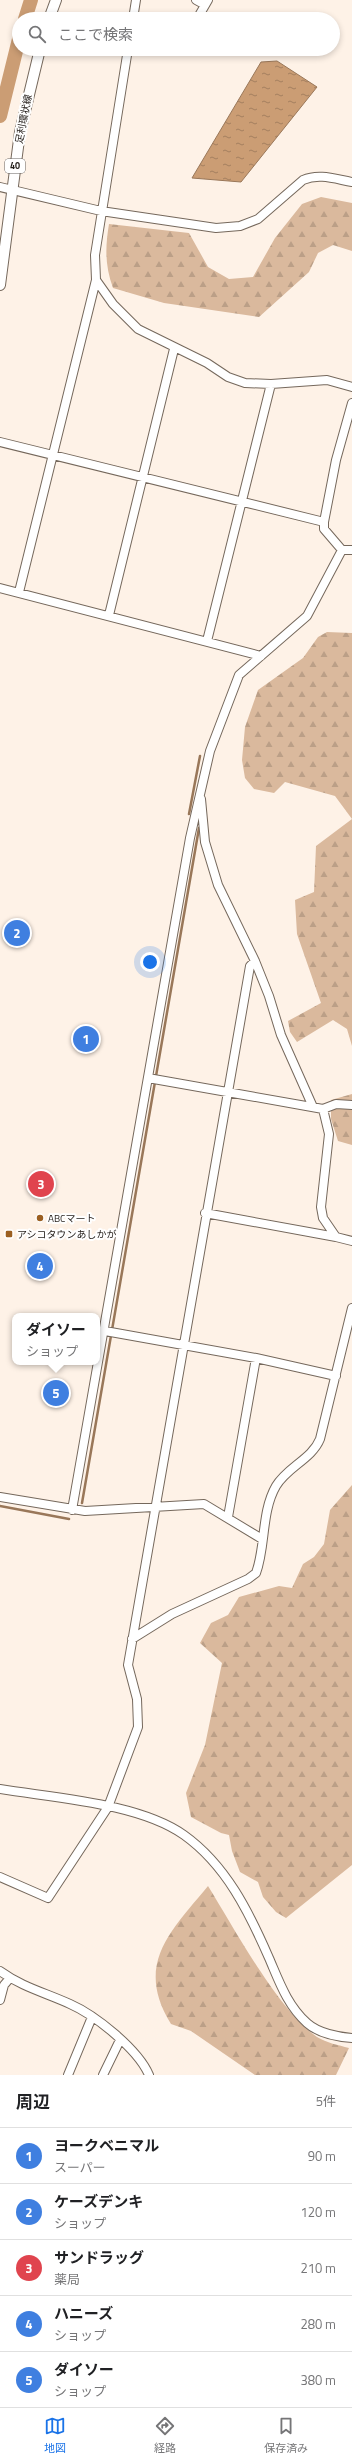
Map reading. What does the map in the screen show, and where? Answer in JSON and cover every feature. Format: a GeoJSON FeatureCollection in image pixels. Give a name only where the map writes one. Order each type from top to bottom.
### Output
{"type":"FeatureCollection","features":[{"type":"Feature","properties":{"kind":"main road"},"geometry":{"type":"LineString","coordinates":[[52,12],[56,0]]}},
{"type":"Feature","properties":{"kind":"main road","name":"足利環状線"},"geometry":{"type":"LineString","coordinates":[[0,285],[11,190],[20,132],[38,56]]}},
{"type":"Feature","properties":{"kind":"street"},"geometry":{"type":"LineString","coordinates":[[134,12],[136,0]]}},
{"type":"Feature","properties":{"kind":"street"},"geometry":{"type":"LineString","coordinates":[[196,0],[206,3],[201,12]]}},
{"type":"Feature","properties":{"kind":"street"},"geometry":{"type":"LineString","coordinates":[[19,592],[96,280],[95,255],[101,211],[127,56]]}},
{"type":"Feature","properties":{"kind":"street"},"geometry":{"type":"LineString","coordinates":[[0,187],[101,211],[216,228],[240,226],[258,219],[296,185],[311,176],[322,176],[352,182]]}},
{"type":"Feature","properties":{"kind":"street"},"geometry":{"type":"LineString","coordinates":[[96,280],[113,304],[138,329],[207,363],[228,377],[245,383],[271,384],[327,380],[352,387]]}},
{"type":"Feature","properties":{"kind":"street"},"geometry":{"type":"LineString","coordinates":[[109,615],[174,348]]}},
{"type":"Feature","properties":{"kind":"street"},"geometry":{"type":"LineString","coordinates":[[207,641],[240,501],[271,384]]}},
{"type":"Feature","properties":{"kind":"street"},"geometry":{"type":"LineString","coordinates":[[352,404],[336,460],[324,522],[324,529],[342,550],[352,550]]}},
{"type":"Feature","properties":{"kind":"street"},"geometry":{"type":"LineString","coordinates":[[0,442],[324,522]]}},
{"type":"Feature","properties":{"kind":"street"},"geometry":{"type":"LineString","coordinates":[[100,1358],[148,1078],[200,790],[210,751],[239,675],[307,616],[342,550]]}},
{"type":"Feature","properties":{"kind":"street"},"geometry":{"type":"LineString","coordinates":[[0,588],[109,615],[261,656]]}},
{"type":"Feature","properties":{"kind":"street"},"geometry":{"type":"LineString","coordinates":[[200,790],[205,842],[218,886],[254,961],[269,996],[281,1035],[313,1107]]}},
{"type":"Feature","properties":{"kind":"street"},"geometry":{"type":"LineString","coordinates":[[0,1877],[48,1898],[108,1807],[138,1727],[137,1699],[128,1664],[205,1213],[250,966],[254,961]]}},
{"type":"Feature","properties":{"kind":"street"},"geometry":{"type":"LineString","coordinates":[[148,1078],[323,1109],[336,1104],[352,1105]]}},
{"type":"Feature","properties":{"kind":"street"},"geometry":{"type":"LineString","coordinates":[[323,1109],[329,1134],[321,1207],[323,1218],[336,1237]]}},
{"type":"Feature","properties":{"kind":"street"},"geometry":{"type":"LineString","coordinates":[[205,1213],[352,1241]]}},
{"type":"Feature","properties":{"kind":"street"},"geometry":{"type":"LineString","coordinates":[[132,1639],[172,1614],[250,1578],[256,1572],[270,1500],[277,1485],[319,1442],[352,1308]]}},
{"type":"Feature","properties":{"kind":"street"},"geometry":{"type":"LineString","coordinates":[[105,1331],[256,1358],[336,1376]]}},
{"type":"Feature","properties":{"kind":"street"},"geometry":{"type":"LineString","coordinates":[[228,1518],[256,1358]]}},
{"type":"Feature","properties":{"kind":"street"},"geometry":{"type":"LineString","coordinates":[[72,1510],[99,1365]]}},
{"type":"Feature","properties":{"kind":"street"},"geometry":{"type":"LineString","coordinates":[[0,1497],[72,1510],[155,1508],[204,1504],[262,1539]]}},
{"type":"Feature","properties":{"kind":"street"},"geometry":{"type":"LineString","coordinates":[[0,1789],[108,1807],[154,1820],[183,1834],[204,1851],[229,1880],[255,1926],[287,1998],[296,2012],[308,2024],[338,2037],[352,2038]]}},
{"type":"Feature","properties":{"kind":"street"},"geometry":{"type":"LineString","coordinates":[[0,1971],[24,1986],[70,2004],[92,2017],[139,2058],[149,2075]]}},
{"type":"Feature","properties":{"kind":"street"},"geometry":{"type":"LineString","coordinates":[[0,2000],[4,1985],[10,1978]]}},
{"type":"Feature","properties":{"kind":"street"},"geometry":{"type":"LineString","coordinates":[[68,2075],[92,2017]]}},
{"type":"Feature","properties":{"kind":"street"},"geometry":{"type":"LineString","coordinates":[[103,2075],[120,2040]]}},
{"type":"Feature","properties":{"kind":"green space"},"geometry":{"type":"Polygon","coordinates":[[[321,197],[352,203],[352,251],[333,245],[318,253],[309,272],[259,317],[164,303],[113,288],[108,272],[106,257],[109,224],[189,233],[208,267],[229,279],[253,277],[275,238],[302,204],[321,197]]]}},
{"type":"Feature","properties":{"kind":"green space"},"geometry":{"type":"Polygon","coordinates":[[[327,632],[352,633],[352,819],[335,796],[285,782],[274,793],[254,789],[245,778],[242,760],[245,727],[258,690],[303,658],[318,637],[327,632]]]}},
{"type":"Feature","properties":{"kind":"green space"},"geometry":{"type":"Polygon","coordinates":[[[352,819],[352,1046],[347,1029],[333,1020],[297,1042],[290,1032],[288,1021],[321,1003],[297,934],[295,900],[314,892],[316,846],[352,819]]]}},
{"type":"Feature","properties":{"kind":"green space"},"geometry":{"type":"Polygon","coordinates":[[[352,1094],[352,1145],[338,1141],[331,1119],[331,1100],[352,1094]]]}},
{"type":"Feature","properties":{"kind":"green space"},"geometry":{"type":"Polygon","coordinates":[[[352,1485],[352,1865],[286,1918],[276,1912],[263,1897],[258,1882],[240,1872],[232,1851],[229,1835],[221,1833],[191,1817],[186,1793],[205,1745],[222,1663],[200,1643],[211,1623],[228,1615],[239,1597],[279,1586],[292,1588],[303,1564],[314,1557],[324,1544],[330,1510],[352,1485]]]}},
{"type":"Feature","properties":{"kind":"green space"},"geometry":{"type":"Polygon","coordinates":[[[208,1886],[258,1967],[287,2008],[317,2037],[349,2048],[336,2075],[255,2075],[191,2031],[171,2024],[160,2003],[156,1983],[157,1966],[162,1949],[170,1934],[181,1918],[208,1886]]]}},
{"type":"Feature","properties":{"kind":"water"},"geometry":{"type":"Polygon","coordinates":[[[277,61],[317,87],[241,182],[192,178],[261,62],[277,61]]]}},
{"type":"Feature","properties":{"kind":"waterway"},"geometry":{"type":"LineString","coordinates":[[27,12],[31,0]]}},
{"type":"Feature","properties":{"kind":"waterway"},"geometry":{"type":"LineString","coordinates":[[0,116],[15,56]]}},
{"type":"Feature","properties":{"kind":"waterway"},"geometry":{"type":"LineString","coordinates":[[189,814],[200,756]]}},
{"type":"Feature","properties":{"kind":"waterway"},"geometry":{"type":"LineString","coordinates":[[82,1503],[199,828]]}},
{"type":"Feature","properties":{"kind":"waterway"},"geometry":{"type":"LineString","coordinates":[[0,1506],[69,1519]]}},
{"type":"Feature","properties":{"kind":"place","name":"ケーズデンキ"},"geometry":{"type":"Point","coordinates":[17,933]}},
{"type":"Feature","properties":{"kind":"place","name":"ヨークベニマル"},"geometry":{"type":"Point","coordinates":[86,1039]}},
{"type":"Feature","properties":{"kind":"place","name":"サンドラッグ"},"geometry":{"type":"Point","coordinates":[41,1184]}},
{"type":"Feature","properties":{"kind":"place","name":"ABCマート"},"geometry":{"type":"Point","coordinates":[40,1218]}},
{"type":"Feature","properties":{"kind":"place","name":"アシコタウンあしかが"},"geometry":{"type":"Point","coordinates":[9,1234]}},
{"type":"Feature","properties":{"kind":"place","name":"ハニーズ"},"geometry":{"type":"Point","coordinates":[40,1266]}},
{"type":"Feature","properties":{"kind":"place","name":"ダイソー"},"geometry":{"type":"Point","coordinates":[56,1393]}}]}
